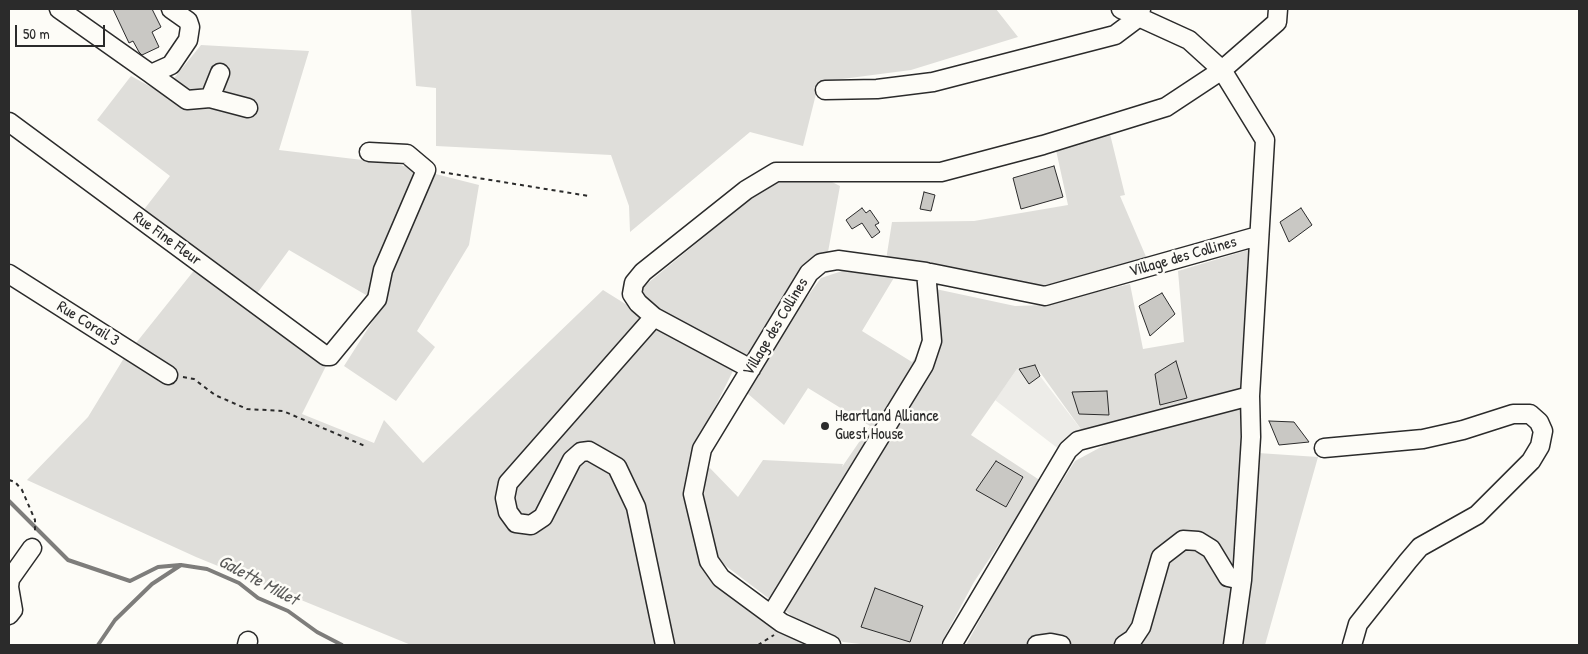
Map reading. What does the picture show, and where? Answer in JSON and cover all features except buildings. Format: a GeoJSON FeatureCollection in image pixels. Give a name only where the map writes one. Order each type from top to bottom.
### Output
{"type":"FeatureCollection","features":[{"type":"Feature","properties":{"kind":"street"},"geometry":{"type":"LineString","coordinates":[[59,9],[187,100],[210,98],[248,108]]}},
{"type":"Feature","properties":{"kind":"street"},"geometry":{"type":"LineString","coordinates":[[151,74],[171,64],[188,40],[190,27],[188,21],[171,9]]}},
{"type":"Feature","properties":{"kind":"street","name":"Village des Collines"},"geometry":{"type":"LineString","coordinates":[[1121,9],[1140,13],[1189,40],[1222,70],[1265,140],[1250,396],[1251,437],[1242,580],[1234,645]]}},
{"type":"Feature","properties":{"kind":"street"},"geometry":{"type":"LineString","coordinates":[[751,369],[654,317],[638,303],[632,294],[634,282],[643,272],[746,190],[776,172],[941,172],[1166,107],[1222,70],[1277,22],[1278,9]]}},
{"type":"Feature","properties":{"kind":"street"},"geometry":{"type":"LineString","coordinates":[[825,90],[877,89],[933,82],[1115,35],[1140,13]]}},
{"type":"Feature","properties":{"kind":"street"},"geometry":{"type":"LineString","coordinates":[[210,98],[220,73]]}},
{"type":"Feature","properties":{"kind":"street","name":"Rue Fine Fleur"},"geometry":{"type":"LineString","coordinates":[[9,122],[326,356],[334,354],[377,298],[383,270],[426,170]]}},
{"type":"Feature","properties":{"kind":"street"},"geometry":{"type":"LineString","coordinates":[[369,152],[407,154],[426,170]]}},
{"type":"Feature","properties":{"kind":"street","name":"Village des Collines"},"geometry":{"type":"LineString","coordinates":[[831,645],[777,619],[721,578],[709,561],[693,494],[702,449],[809,273],[821,263],[838,260],[926,272],[1045,296],[1258,236]]}},
{"type":"Feature","properties":{"kind":"street"},"geometry":{"type":"LineString","coordinates":[[777,619],[924,365],[932,341],[926,272]]}},
{"type":"Feature","properties":{"kind":"street","name":"Rue Corail 3"},"geometry":{"type":"LineString","coordinates":[[9,274],[168,374]]}},
{"type":"Feature","properties":{"kind":"street"},"geometry":{"type":"LineString","coordinates":[[654,317],[508,483],[504,498],[508,512],[516,522],[531,525],[543,517],[572,460],[581,452],[589,451],[617,467],[636,507],[665,645]]}},
{"type":"Feature","properties":{"kind":"street"},"geometry":{"type":"LineString","coordinates":[[952,645],[1068,450],[1078,441],[1250,396]]}},
{"type":"Feature","properties":{"kind":"street"},"geometry":{"type":"LineString","coordinates":[[1324,448],[1423,439],[1463,430],[1513,414],[1530,414],[1539,422],[1543,431],[1540,446],[1531,461],[1477,515],[1420,548],[1408,561],[1358,624],[1352,645]]}},
{"type":"Feature","properties":{"kind":"street"},"geometry":{"type":"LineString","coordinates":[[1124,645],[1142,627],[1161,557],[1183,540],[1198,541],[1211,549],[1228,577],[1242,580]]}},
{"type":"Feature","properties":{"kind":"street"},"geometry":{"type":"LineString","coordinates":[[9,615],[13,610],[9,587],[10,579],[32,548]]}},
{"type":"Feature","properties":{"kind":"street"},"geometry":{"type":"LineString","coordinates":[[1038,645],[1050,643],[1061,645]]}},
{"type":"Feature","properties":{"kind":"path"},"geometry":{"type":"LineString","coordinates":[[426,170],[589,196]]}},
{"type":"Feature","properties":{"kind":"path"},"geometry":{"type":"LineString","coordinates":[[168,374],[194,379],[216,395],[247,409],[283,411],[365,446]]}},
{"type":"Feature","properties":{"kind":"path"},"geometry":{"type":"LineString","coordinates":[[9,480],[15,482],[22,490],[35,520],[36,530],[32,548]]}},
{"type":"Feature","properties":{"kind":"path"},"geometry":{"type":"LineString","coordinates":[[758,645],[772,637],[777,619]]}},
{"type":"Feature","properties":{"kind":"shaded area"},"geometry":{"type":"Polygon","coordinates":[[[411,9],[996,9],[1018,37],[911,70],[819,82],[803,146],[750,132],[630,232],[629,206],[611,155],[436,146],[436,88],[416,86],[411,9]]]}},
{"type":"Feature","properties":{"kind":"shaded area"},"geometry":{"type":"Polygon","coordinates":[[[201,45],[309,51],[279,150],[396,164],[479,185],[469,245],[417,331],[435,347],[396,401],[344,366],[381,308],[366,295],[289,250],[250,303],[135,221],[170,176],[97,120],[131,76],[162,93],[201,45]]]}},
{"type":"Feature","properties":{"kind":"shaded area"},"geometry":{"type":"Polygon","coordinates":[[[1110,134],[1125,195],[1120,196],[1147,259],[1083,279],[1038,286],[886,260],[892,222],[974,221],[1068,205],[1056,150],[1110,134]]]}},
{"type":"Feature","properties":{"kind":"shaded area"},"geometry":{"type":"Polygon","coordinates":[[[828,180],[840,186],[828,252],[815,258],[750,354],[743,356],[649,307],[643,296],[643,287],[753,197],[778,182],[828,180]]]}},
{"type":"Feature","properties":{"kind":"shaded area"},"geometry":{"type":"Polygon","coordinates":[[[1248,250],[1242,389],[1083,432],[1035,365],[1017,369],[971,435],[1041,481],[974,582],[940,645],[869,645],[843,642],[792,616],[718,560],[704,495],[707,465],[738,497],[763,460],[843,464],[842,467],[870,426],[808,388],[784,425],[747,393],[749,382],[788,323],[821,278],[851,268],[898,271],[862,331],[912,362],[919,352],[922,336],[922,299],[917,285],[1015,306],[1044,305],[1130,284],[1143,349],[1184,342],[1178,271],[1248,250]]]}},
{"type":"Feature","properties":{"kind":"shaded area"},"geometry":{"type":"Polygon","coordinates":[[[196,268],[327,364],[302,414],[374,443],[384,420],[423,463],[603,290],[733,371],[693,451],[700,556],[720,588],[774,626],[814,645],[411,645],[196,557],[27,480],[88,417],[124,358],[196,268]]]}},
{"type":"Feature","properties":{"kind":"shaded area"},"geometry":{"type":"Polygon","coordinates":[[[1035,365],[1040,376],[1083,432],[1060,450],[995,400],[1017,369],[1035,365]]]}},
{"type":"Feature","properties":{"kind":"shaded area"},"geometry":{"type":"Polygon","coordinates":[[[1259,399],[1258,453],[1318,457],[1265,645],[966,645],[1015,556],[1075,461],[1114,440],[1243,406],[1259,399]]]}},
{"type":"Feature","properties":{"kind":"waterway"},"geometry":{"type":"LineString","coordinates":[[9,501],[68,560],[130,581],[158,567],[180,565]]}},
{"type":"Feature","properties":{"kind":"waterway","name":"Galette Millet"},"geometry":{"type":"LineString","coordinates":[[98,645],[115,620],[152,584],[181,565],[207,569],[239,583],[258,598],[288,611],[317,632],[342,645]]}},
{"type":"Feature","properties":{"kind":"place","name":"Heartland Alliance Guest House"},"geometry":{"type":"Point","coordinates":[825,426]}}]}
